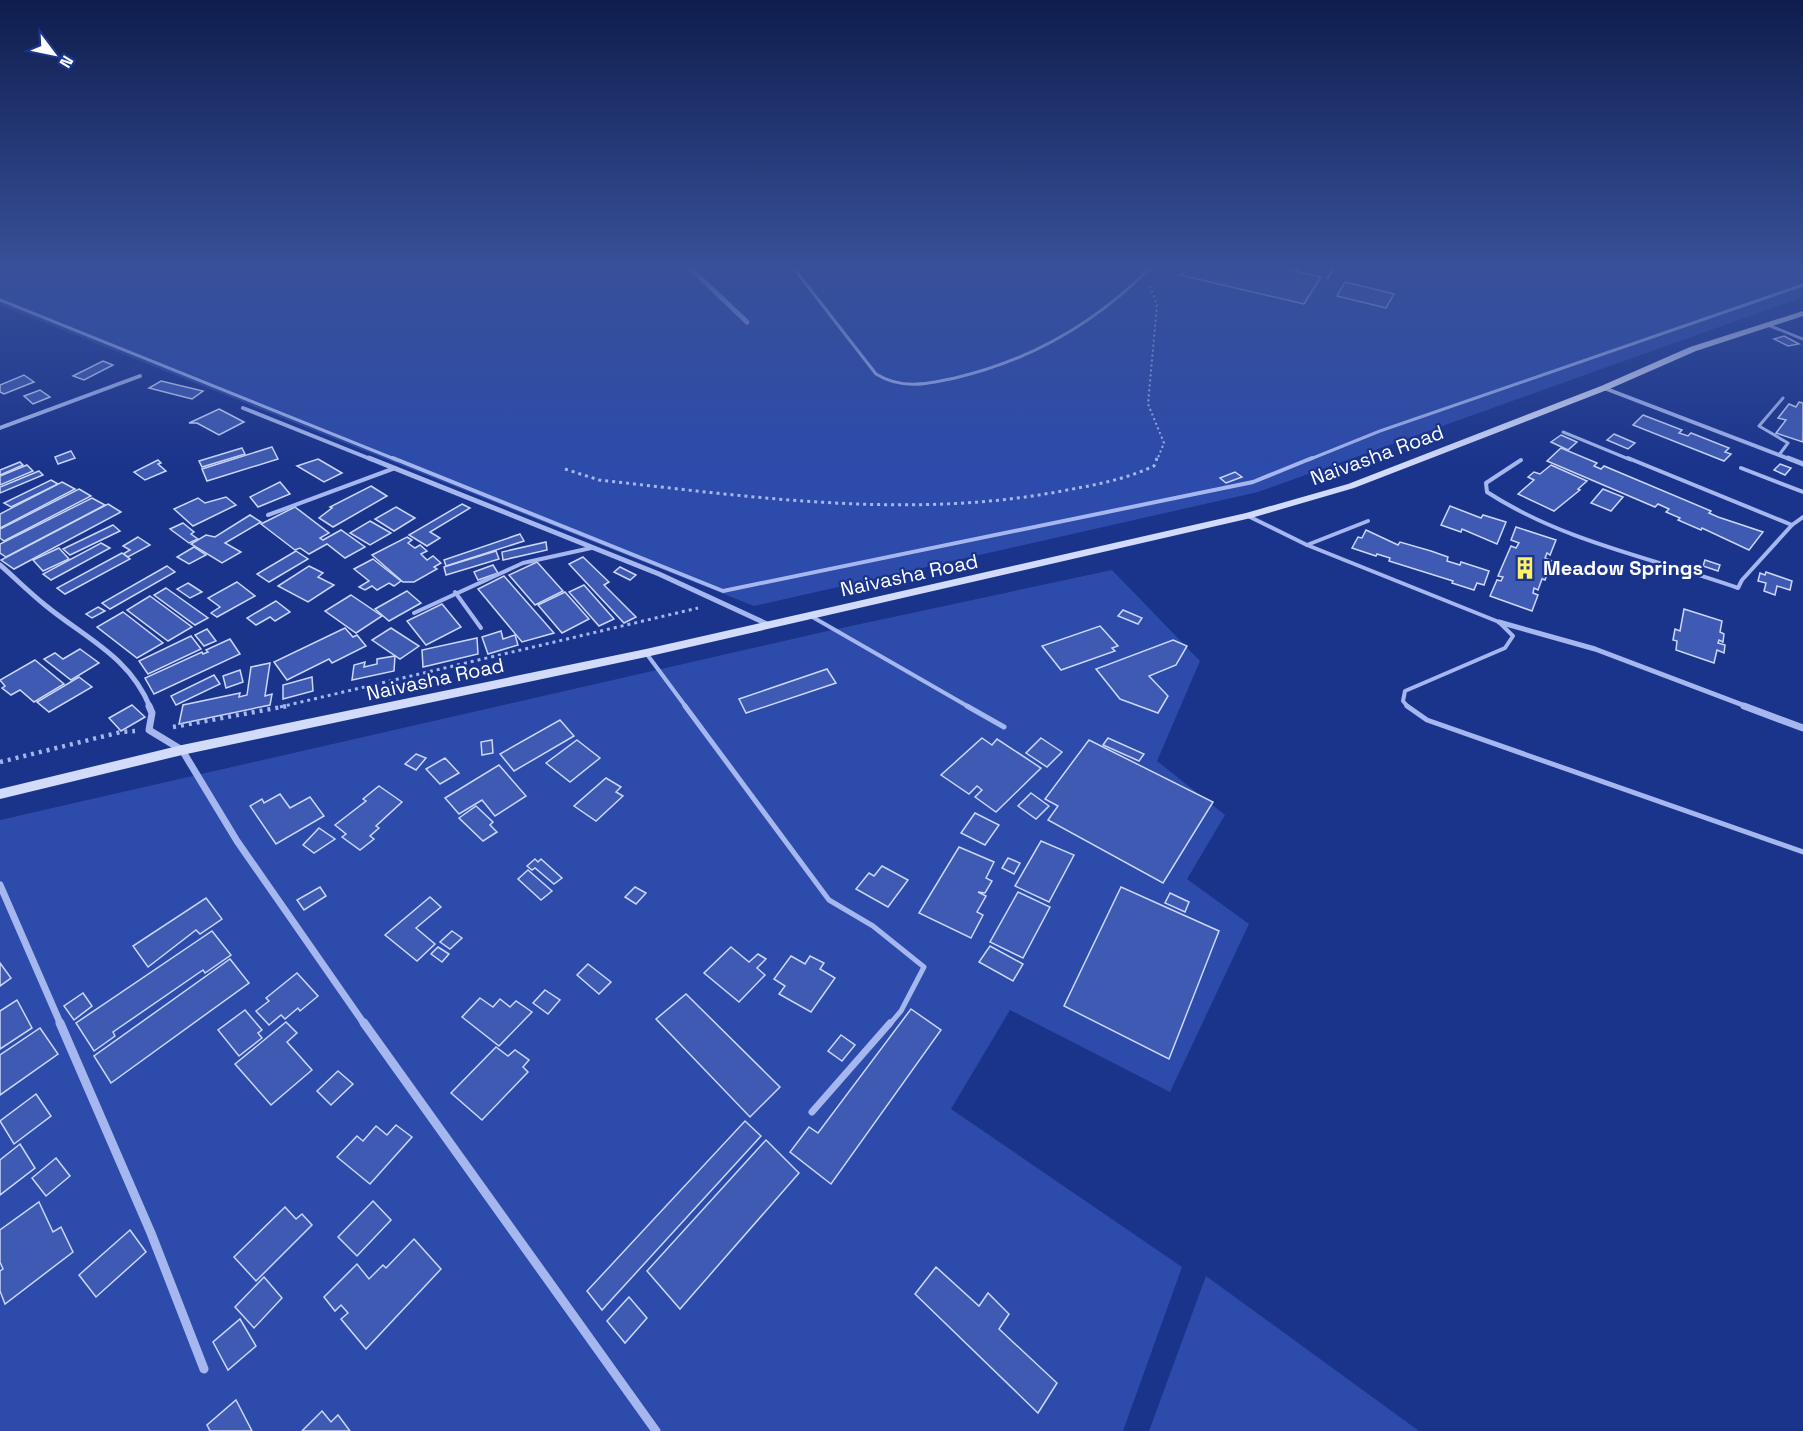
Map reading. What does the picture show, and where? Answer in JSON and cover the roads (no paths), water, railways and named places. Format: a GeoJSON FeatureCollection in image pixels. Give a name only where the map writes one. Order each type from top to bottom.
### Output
{"type":"FeatureCollection","features":[{"type":"Feature","properties":{"kind":"main road","name":"Naivasha Road"},"geometry":{"type":"LineString","coordinates":[[0,794],[182,750],[646,653],[1248,516],[1351,486],[1604,388],[1694,349],[1744,333]]}},
{"type":"Feature","properties":{"kind":"street"},"geometry":{"type":"LineString","coordinates":[[0,428],[140,376]]}},
{"type":"Feature","properties":{"kind":"street"},"geometry":{"type":"LineString","coordinates":[[1604,388],[1803,464]]}},
{"type":"Feature","properties":{"kind":"street"},"geometry":{"type":"LineString","coordinates":[[243,408],[659,574],[767,624]]}},
{"type":"Feature","properties":{"kind":"street"},"geometry":{"type":"LineString","coordinates":[[0,565],[46,606],[107,649],[141,686],[153,713],[149,730],[182,750],[237,842],[479,1187],[656,1431]]}},
{"type":"Feature","properties":{"kind":"street"},"geometry":{"type":"LineString","coordinates":[[1499,622],[1595,649],[1803,728]]}},
{"type":"Feature","properties":{"kind":"street"},"geometry":{"type":"LineString","coordinates":[[0,885],[151,1233],[204,1369]]}},
{"type":"Feature","properties":{"kind":"lane"},"geometry":{"type":"LineString","coordinates":[[81,333],[723,591],[1253,482],[1380,431],[1665,333]]}},
{"type":"Feature","properties":{"kind":"lane"},"geometry":{"type":"LineString","coordinates":[[844,333],[876,374],[889,383],[914,387],[993,369],[1025,357],[1064,333]]}},
{"type":"Feature","properties":{"kind":"lane"},"geometry":{"type":"LineString","coordinates":[[1787,333],[1803,339]]}},
{"type":"Feature","properties":{"kind":"lane"},"geometry":{"type":"LineString","coordinates":[[1779,455],[1788,443],[1759,426],[1783,398]]}},
{"type":"Feature","properties":{"kind":"lane"},"geometry":{"type":"LineString","coordinates":[[1563,432],[1792,525]]}},
{"type":"Feature","properties":{"kind":"lane"},"geometry":{"type":"LineString","coordinates":[[1521,460],[1486,483],[1487,492],[1500,502],[1586,540],[1738,588],[1792,525],[1803,517]]}},
{"type":"Feature","properties":{"kind":"lane"},"geometry":{"type":"LineString","coordinates":[[268,515],[395,468]]}},
{"type":"Feature","properties":{"kind":"lane"},"geometry":{"type":"LineString","coordinates":[[1741,468],[1803,492]]}},
{"type":"Feature","properties":{"kind":"lane"},"geometry":{"type":"LineString","coordinates":[[1248,516],[1307,545],[1499,622],[1513,636],[1505,648],[1405,691],[1403,701],[1412,711],[1427,720],[1803,852]]}},
{"type":"Feature","properties":{"kind":"lane"},"geometry":{"type":"LineString","coordinates":[[1307,545],[1368,521]]}},
{"type":"Feature","properties":{"kind":"lane"},"geometry":{"type":"LineString","coordinates":[[414,613],[455,592],[523,563],[591,548]]}},
{"type":"Feature","properties":{"kind":"lane"},"geometry":{"type":"LineString","coordinates":[[455,592],[481,628]]}},
{"type":"Feature","properties":{"kind":"lane"},"geometry":{"type":"LineString","coordinates":[[809,615],[1004,727]]}},
{"type":"Feature","properties":{"kind":"lane"},"geometry":{"type":"LineString","coordinates":[[646,653],[829,900],[873,926],[924,967],[901,1011],[812,1112]]}},
{"type":"Feature","properties":{"kind":"place","name":"Meadow Springs"},"geometry":{"type":"Point","coordinates":[1525,568]}}]}
